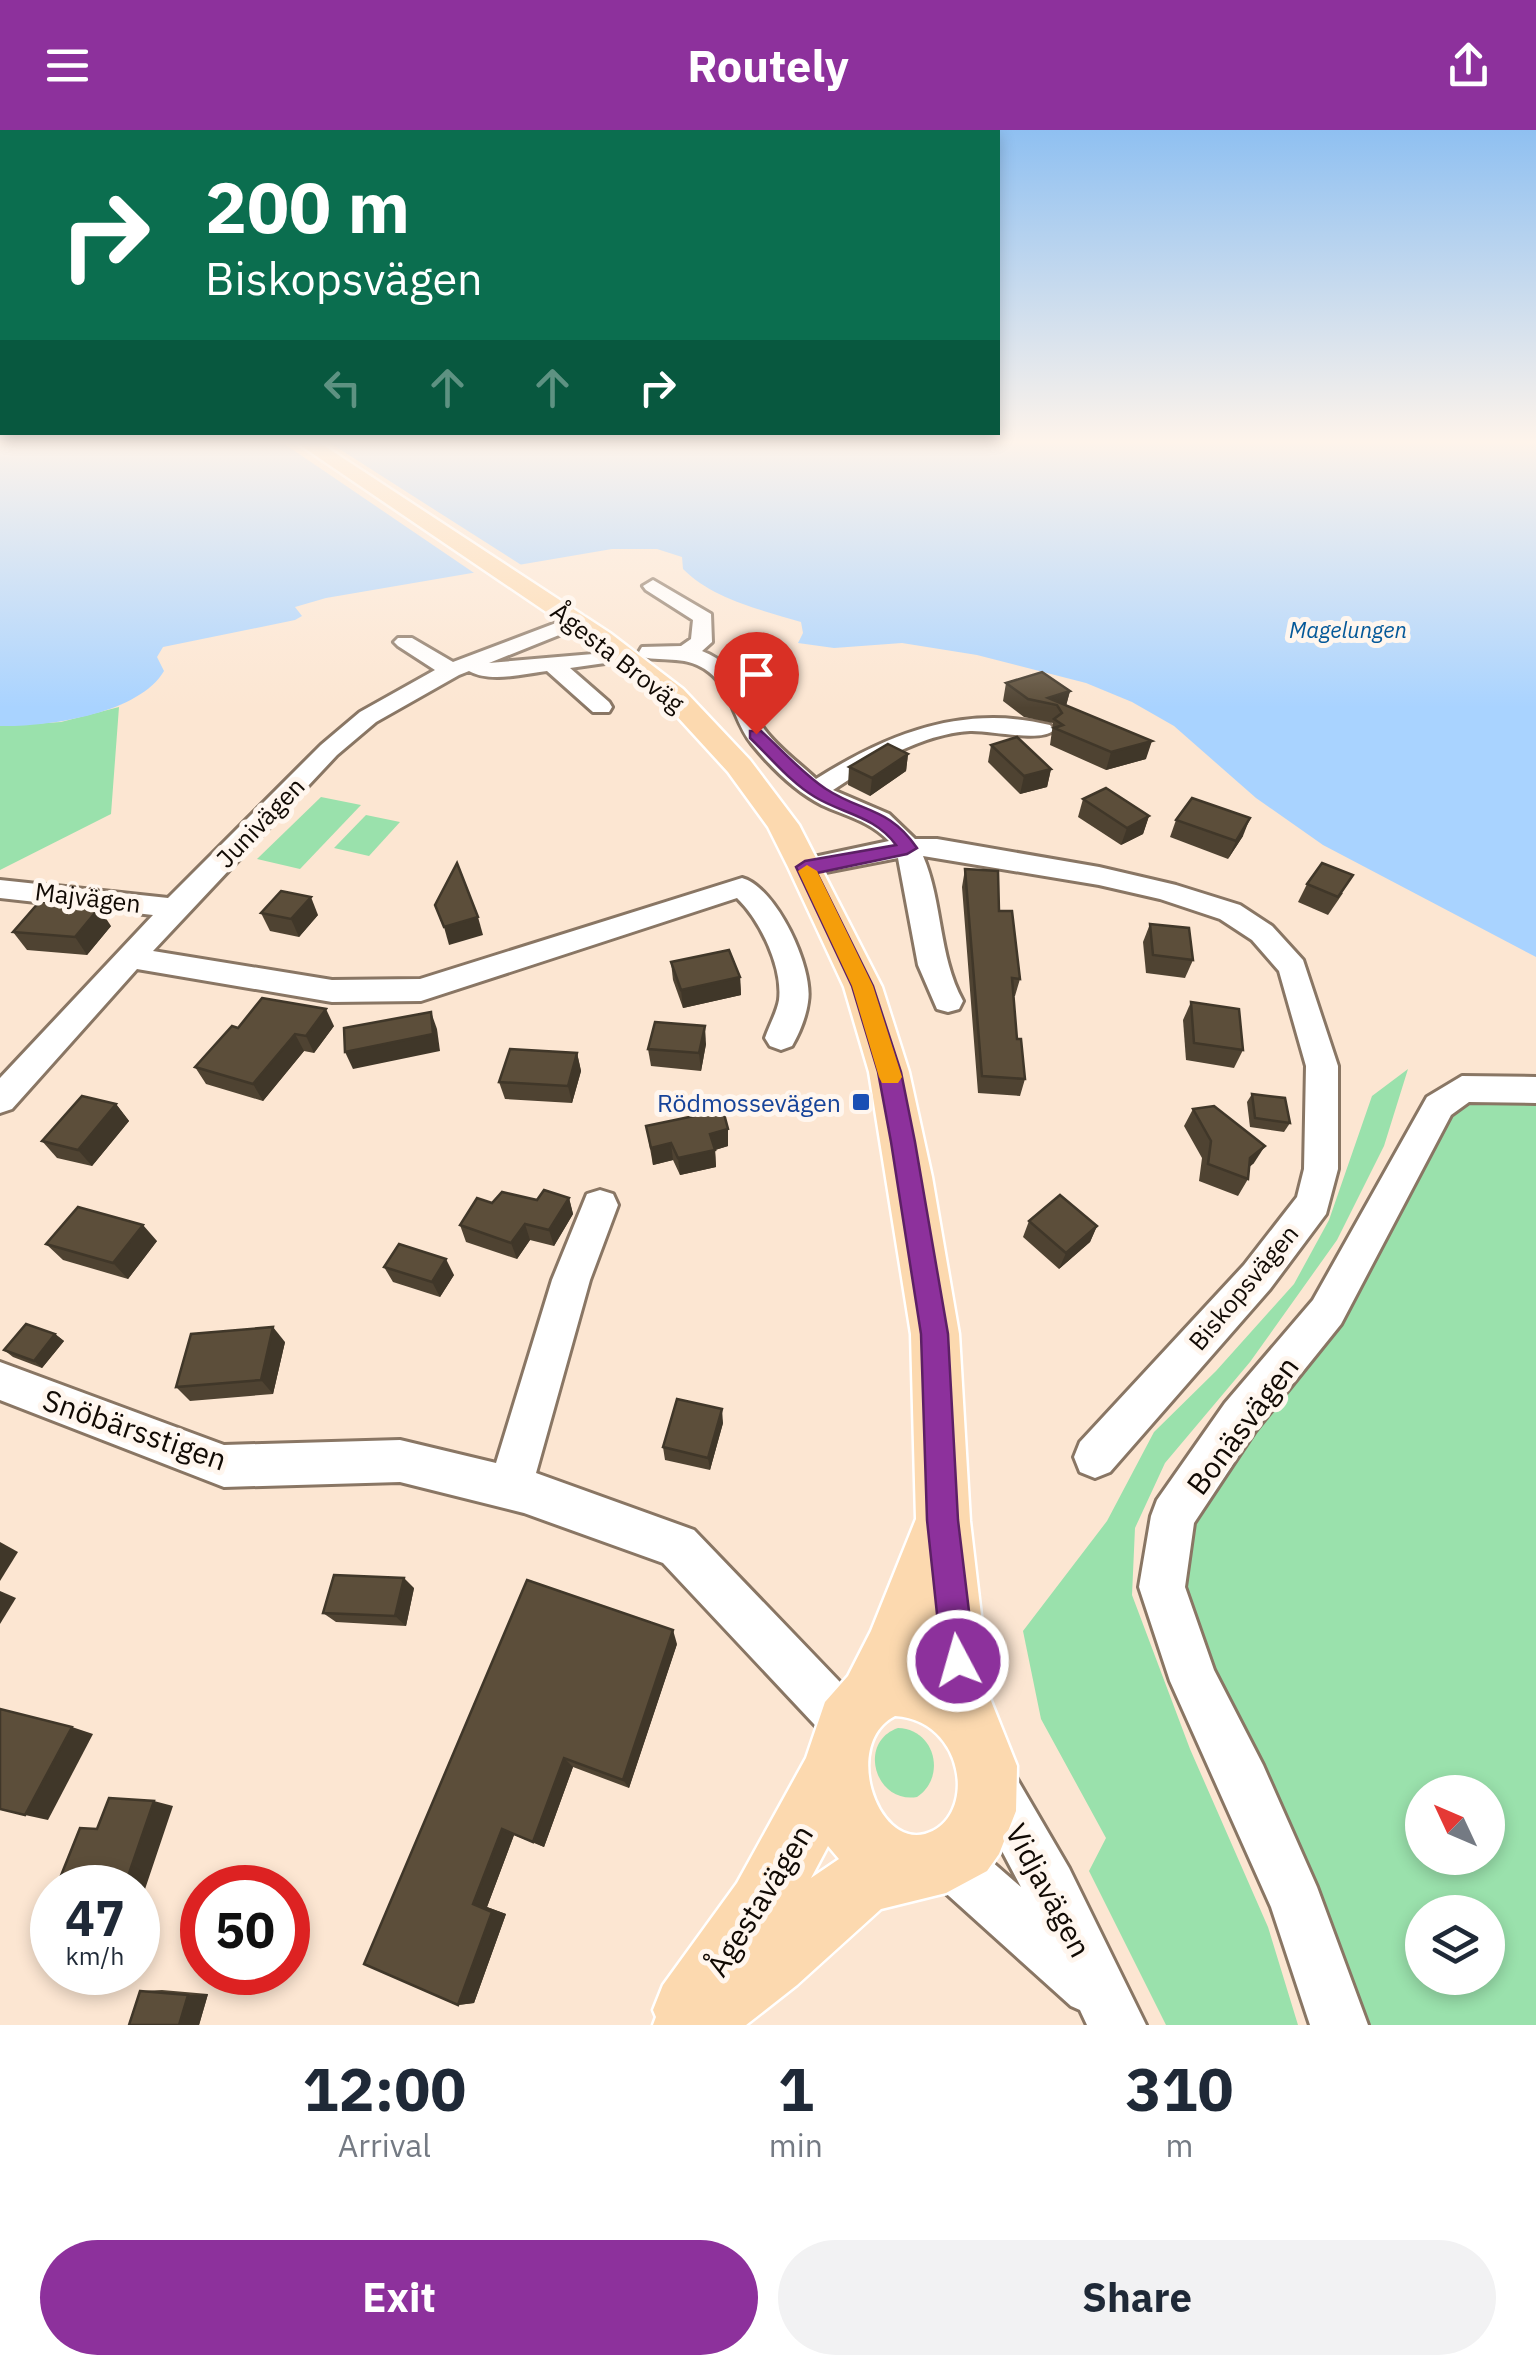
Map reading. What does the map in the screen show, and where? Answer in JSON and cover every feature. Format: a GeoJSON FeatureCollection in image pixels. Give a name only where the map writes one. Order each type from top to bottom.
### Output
{"type":"FeatureCollection","features":[{"type":"Feature","properties":{"kind":"main road","name":"Ågesta Broväg"},"geometry":{"type":"LineString","coordinates":[[441,531],[637,665],[706,728],[783,825],[863,986],[889,1072],[935,1334],[942,1520],[962,1712]]}},
{"type":"Feature","properties":{"kind":"main road","name":"Ågesta Broväg"},"geometry":{"type":"LineString","coordinates":[[850,1729],[893,1649],[942,1520]]}},
{"type":"Feature","properties":{"kind":"main road"},"geometry":{"type":"LineString","coordinates":[[904,1683],[934,1690],[962,1712],[982,1746],[988,1778],[986,1805],[976,1831],[930,1863],[880,1856],[857,1835],[844,1813],[850,1729],[904,1683]]}},
{"type":"Feature","properties":{"kind":"main road","name":"Ågestavägen"},"geometry":{"type":"LineString","coordinates":[[678,2025],[761,1907],[850,1729]]}},
{"type":"Feature","properties":{"kind":"main road","name":"Ågestavägen"},"geometry":{"type":"LineString","coordinates":[[688,2025],[783,1953],[858,1885],[930,1863]]}},
{"type":"Feature","properties":{"kind":"street"},"geometry":{"type":"LineString","coordinates":[[653,586],[704,618],[700,642],[687,652]]}},
{"type":"Feature","properties":{"kind":"street","name":"Junivägen"},"geometry":{"type":"LineString","coordinates":[[0,1100],[134,958],[175,908],[330,750],[368,717],[577,621]]}},
{"type":"Feature","properties":{"kind":"street"},"geometry":{"type":"LineString","coordinates":[[405,642],[469,673],[597,658]]}},
{"type":"Feature","properties":{"kind":"street"},"geometry":{"type":"LineString","coordinates":[[650,652],[687,652],[722,672],[733,684],[736,700],[756,734],[816,790],[875,816],[894,829],[917,874],[936,983],[948,1001]]}},
{"type":"Feature","properties":{"kind":"street"},"geometry":{"type":"LineString","coordinates":[[552,664],[602,707]]}},
{"type":"Feature","properties":{"kind":"street"},"geometry":{"type":"LineString","coordinates":[[816,790],[846,770],[941,728],[999,724],[1042,730]]}},
{"type":"Feature","properties":{"kind":"street","name":"Biskopsvägen"},"geometry":{"type":"LineString","coordinates":[[805,867],[827,866],[907,848],[936,847],[1166,891],[1230,912],[1262,934],[1293,967],[1322,1066],[1321,1169],[1312,1203],[1257,1278],[1094,1457]]}},
{"type":"Feature","properties":{"kind":"street"},"geometry":{"type":"LineString","coordinates":[[134,958],[332,991],[420,990],[742,887],[766,909],[791,972],[794,1000],[781,1038]]}},
{"type":"Feature","properties":{"kind":"street","name":"Majvägen"},"geometry":{"type":"LineString","coordinates":[[0,889],[175,908]]}},
{"type":"Feature","properties":{"kind":"street","name":"Bonäsvägen"},"geometry":{"type":"LineString","coordinates":[[1338,2025],[1298,1906],[1245,1783],[1194,1681],[1162,1587],[1173,1516],[1240,1418],[1328,1312],[1439,1106],[1462,1089],[1536,1090]]}},
{"type":"Feature","properties":{"kind":"street"},"geometry":{"type":"LineString","coordinates":[[510,1488],[571,1280],[600,1205]]}},
{"type":"Feature","properties":{"kind":"street","name":"Snöbärsstigen"},"geometry":{"type":"LineString","coordinates":[[0,1381],[224,1466],[400,1460],[510,1488],[678,1546],[728,1604],[850,1729]]}},
{"type":"Feature","properties":{"kind":"street","name":"Vidjavägen"},"geometry":{"type":"LineString","coordinates":[[988,1778],[1050,1887],[1113,2014]]}},
{"type":"Feature","properties":{"kind":"street","name":"Vidjavägen"},"geometry":{"type":"LineString","coordinates":[[930,1863],[1022,1921],[1113,2014]]}},
{"type":"Feature","properties":{"kind":"green space"},"geometry":{"type":"Polygon","coordinates":[[[119,707],[111,814],[0,870],[0,726],[61,722],[119,707]]]}},
{"type":"Feature","properties":{"kind":"green space"},"geometry":{"type":"Polygon","coordinates":[[[321,797],[361,805],[300,869],[257,859],[321,797]]]}},
{"type":"Feature","properties":{"kind":"green space"},"geometry":{"type":"Polygon","coordinates":[[[366,815],[400,822],[369,856],[334,848],[366,815]]]}},
{"type":"Feature","properties":{"kind":"green space"},"geometry":{"type":"Polygon","coordinates":[[[1408,1069],[1384,1146],[1337,1240],[1250,1362],[1165,1463],[1135,1528],[1132,1595],[1190,1749],[1268,1927],[1298,2025],[1166,2025],[1089,1871],[1106,1838],[1041,1719],[1023,1631],[1107,1521],[1154,1432],[1216,1371],[1294,1284],[1329,1220],[1372,1096],[1408,1069]]]}},
{"type":"Feature","properties":{"kind":"green space"},"geometry":{"type":"Polygon","coordinates":[[[1536,1090],[1536,2025],[1339,2025],[1194,1681],[1173,1516],[1439,1106],[1536,1090]]]}},
{"type":"Feature","properties":{"kind":"green space"},"geometry":{"type":"Polygon","coordinates":[[[898,1728],[921,1736],[933,1755],[932,1778],[917,1797],[902,1797],[891,1791],[876,1770],[878,1746],[885,1735],[898,1728]]]}},
{"type":"Feature","properties":{"kind":"water","name":"Magelungen"},"geometry":{"type":"Polygon","coordinates":[[[0,531],[1536,531],[1536,957],[1323,845],[1256,798],[1174,726],[1132,702],[1086,683],[977,655],[902,643],[834,648],[798,643],[803,633],[801,622],[723,596],[683,569],[682,557],[657,549],[612,549],[326,598],[295,607],[302,616],[295,620],[163,647],[157,657],[164,671],[152,686],[114,708],[42,724],[0,726],[0,531]]]}},
{"type":"Feature","properties":{"kind":"pier"},"geometry":{"type":"Polygon","coordinates":[[[413,531],[469,531],[526,568],[480,577],[413,531]]]}},
{"type":"Feature","properties":{"kind":"building"},"geometry":{"type":"Polygon","coordinates":[[[1042,672],[1070,691],[1048,698],[1152,741],[1111,752],[1054,728],[1063,725],[1054,719],[1062,713],[1057,705],[1028,699],[1006,683],[1042,672]]]}},
{"type":"Feature","properties":{"kind":"building"},"geometry":{"type":"Polygon","coordinates":[[[1017,737],[1051,769],[1024,776],[991,745],[1017,737]]]}},
{"type":"Feature","properties":{"kind":"building"},"geometry":{"type":"Polygon","coordinates":[[[888,744],[908,754],[872,778],[849,767],[888,744]]]}},
{"type":"Feature","properties":{"kind":"building"},"geometry":{"type":"Polygon","coordinates":[[[1106,788],[1149,816],[1127,828],[1083,799],[1106,788]]]}},
{"type":"Feature","properties":{"kind":"building"},"geometry":{"type":"Polygon","coordinates":[[[1192,798],[1250,818],[1236,841],[1176,820],[1192,798]]]}},
{"type":"Feature","properties":{"kind":"building"},"geometry":{"type":"Polygon","coordinates":[[[457,863],[478,917],[444,927],[435,905],[457,863]]]}},
{"type":"Feature","properties":{"kind":"building"},"geometry":{"type":"Polygon","coordinates":[[[1322,863],[1353,875],[1338,897],[1307,884],[1322,863]]]}},
{"type":"Feature","properties":{"kind":"building"},"geometry":{"type":"Polygon","coordinates":[[[965,869],[998,871],[999,911],[1012,911],[1020,979],[1012,978],[1025,1079],[982,1076],[965,869]]]}},
{"type":"Feature","properties":{"kind":"building"},"geometry":{"type":"Polygon","coordinates":[[[281,891],[311,897],[291,919],[261,913],[281,891]]]}},
{"type":"Feature","properties":{"kind":"building"},"geometry":{"type":"Polygon","coordinates":[[[40,901],[99,908],[75,937],[13,932],[40,901]]]}},
{"type":"Feature","properties":{"kind":"building"},"geometry":{"type":"Polygon","coordinates":[[[1150,924],[1189,928],[1193,960],[1153,955],[1150,924]]]}},
{"type":"Feature","properties":{"kind":"building"},"geometry":{"type":"Polygon","coordinates":[[[729,950],[740,977],[681,990],[671,962],[729,950]]]}},
{"type":"Feature","properties":{"kind":"building"},"geometry":{"type":"Polygon","coordinates":[[[262,998],[326,1009],[306,1036],[295,1034],[253,1084],[195,1067],[232,1026],[238,1028],[262,998]]]}},
{"type":"Feature","properties":{"kind":"building"},"geometry":{"type":"Polygon","coordinates":[[[1191,1002],[1239,1009],[1243,1050],[1194,1043],[1191,1002]]]}},
{"type":"Feature","properties":{"kind":"building"},"geometry":{"type":"Polygon","coordinates":[[[431,1012],[433,1034],[345,1052],[344,1028],[431,1012]]]}},
{"type":"Feature","properties":{"kind":"building"},"geometry":{"type":"Polygon","coordinates":[[[655,1022],[705,1026],[699,1053],[648,1049],[655,1022]]]}},
{"type":"Feature","properties":{"kind":"building"},"geometry":{"type":"Polygon","coordinates":[[[510,1049],[577,1053],[568,1086],[499,1082],[510,1049]]]}},
{"type":"Feature","properties":{"kind":"building"},"geometry":{"type":"Polygon","coordinates":[[[1252,1094],[1285,1098],[1290,1123],[1255,1118],[1252,1094]]]}},
{"type":"Feature","properties":{"kind":"building"},"geometry":{"type":"Polygon","coordinates":[[[82,1096],[116,1104],[78,1150],[42,1141],[82,1096]]]}},
{"type":"Feature","properties":{"kind":"building"},"geometry":{"type":"Polygon","coordinates":[[[1214,1106],[1265,1146],[1250,1158],[1248,1179],[1208,1164],[1211,1141],[1193,1109],[1214,1106]]]}},
{"type":"Feature","properties":{"kind":"building"},"geometry":{"type":"Polygon","coordinates":[[[723,1110],[728,1129],[710,1134],[715,1150],[678,1158],[671,1143],[651,1148],[646,1126],[723,1110]]]}},
{"type":"Feature","properties":{"kind":"building"},"geometry":{"type":"Polygon","coordinates":[[[544,1190],[569,1198],[549,1230],[525,1224],[511,1243],[460,1225],[477,1198],[492,1203],[502,1192],[537,1200],[544,1190]]]}},
{"type":"Feature","properties":{"kind":"building"},"geometry":{"type":"Polygon","coordinates":[[[1060,1195],[1097,1226],[1066,1253],[1029,1221],[1060,1195]]]}},
{"type":"Feature","properties":{"kind":"building"},"geometry":{"type":"Polygon","coordinates":[[[78,1207],[143,1225],[113,1263],[46,1244],[78,1207]]]}},
{"type":"Feature","properties":{"kind":"building"},"geometry":{"type":"Polygon","coordinates":[[[399,1244],[446,1259],[432,1282],[384,1267],[399,1244]]]}},
{"type":"Feature","properties":{"kind":"building"},"geometry":{"type":"Polygon","coordinates":[[[26,1324],[55,1334],[34,1361],[4,1350],[26,1324]]]}},
{"type":"Feature","properties":{"kind":"building"},"geometry":{"type":"Polygon","coordinates":[[[273,1327],[261,1380],[176,1387],[191,1334],[273,1327]]]}},
{"type":"Feature","properties":{"kind":"building"},"geometry":{"type":"Polygon","coordinates":[[[677,1399],[722,1409],[708,1458],[663,1447],[677,1399]]]}},
{"type":"Feature","properties":{"kind":"building"},"geometry":{"type":"Polygon","coordinates":[[[334,1575],[404,1578],[395,1616],[323,1613],[334,1575]]]}},
{"type":"Feature","properties":{"kind":"building"},"geometry":{"type":"Polygon","coordinates":[[[527,1580],[673,1630],[623,1780],[564,1758],[533,1842],[502,1829],[473,1904],[492,1912],[458,2005],[364,1964],[527,1580]]]}},
{"type":"Feature","properties":{"kind":"building"},"geometry":{"type":"Polygon","coordinates":[[[0,1709],[72,1727],[25,1815],[0,1809],[0,1709]]]}},
{"type":"Feature","properties":{"kind":"building"},"geometry":{"type":"Polygon","coordinates":[[[109,1798],[154,1801],[132,1865],[65,1865],[80,1828],[97,1829],[109,1798]]]}},
{"type":"Feature","properties":{"kind":"building"},"geometry":{"type":"Polygon","coordinates":[[[139,1995],[188,1995],[179,2025],[129,2025],[139,1995]]]}},
{"type":"Feature","properties":{"kind":"slow traffic"},"geometry":{"type":"LineString","coordinates":[[807,871],[863,986],[890,1077]]}},
{"type":"Feature","properties":{"kind":"place","name":"Rödmossevägen"},"geometry":{"type":"Point","coordinates":[861,1102]}},
{"type":"Feature","properties":{"kind":"route"},"geometry":{"type":"LineString","coordinates":[[756,734],[820,793],[875,816],[894,829],[907,848],[827,866],[805,867],[863,986],[889,1072],[910,1177],[935,1334],[942,1520],[958,1661]]}}]}
